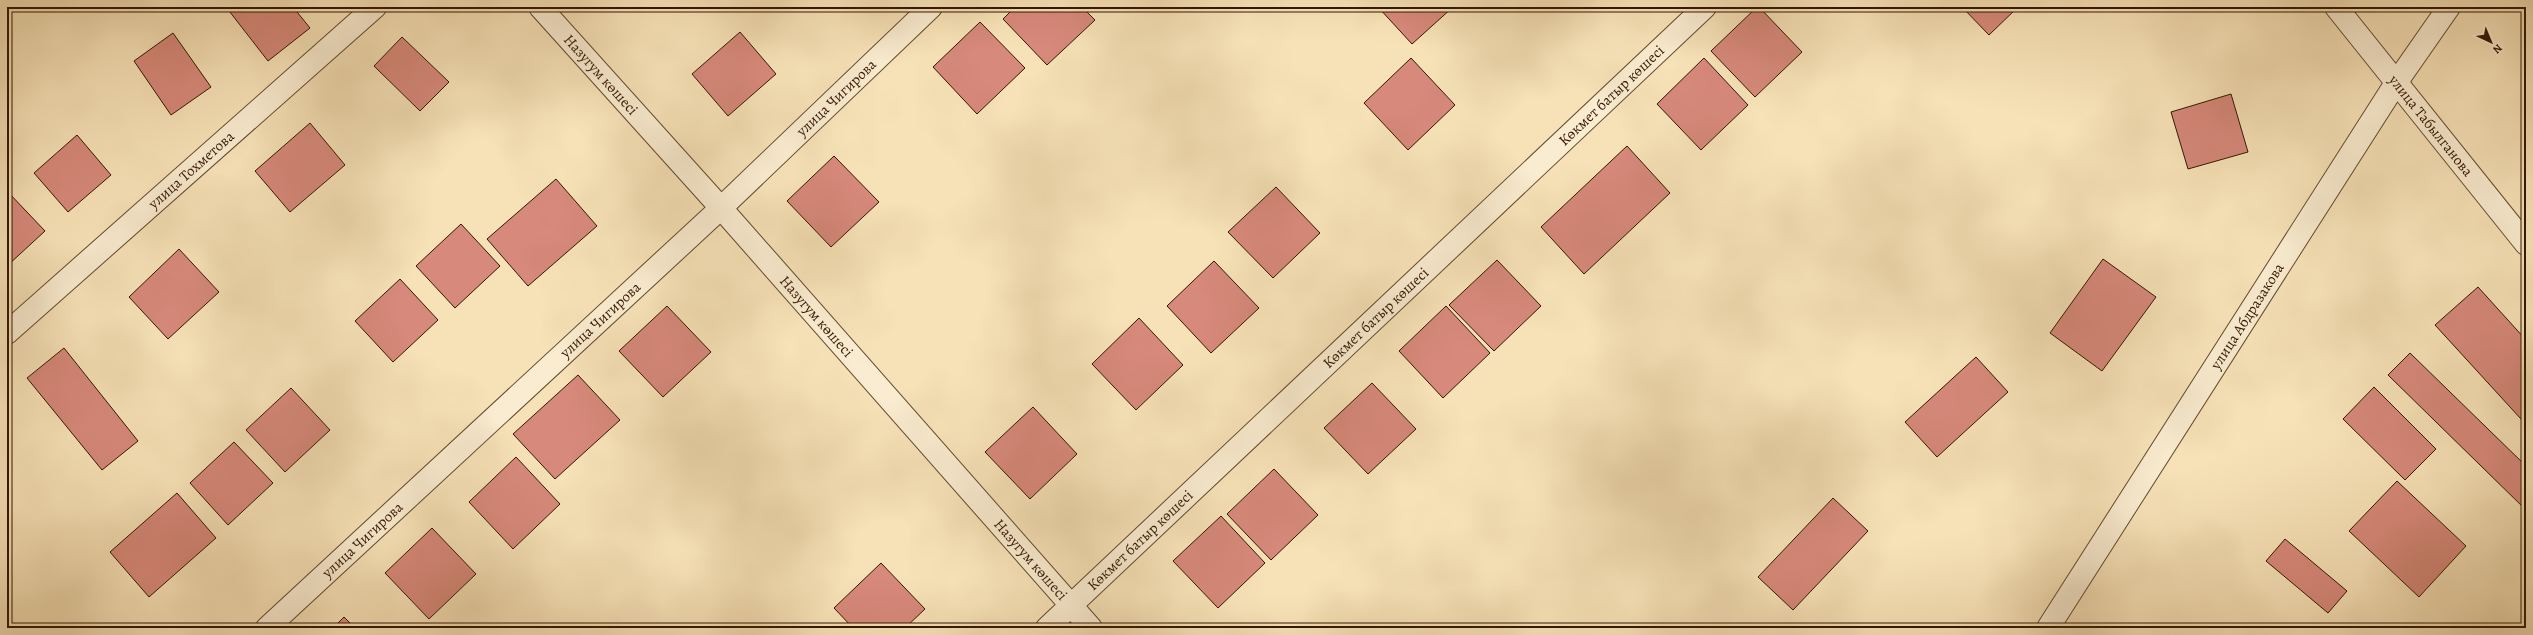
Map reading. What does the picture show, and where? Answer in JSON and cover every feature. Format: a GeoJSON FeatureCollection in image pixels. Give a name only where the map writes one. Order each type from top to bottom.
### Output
{"type":"FeatureCollection","features":[{"type":"Feature","properties":{"kind":"street","name":"улица Тохметова"},"geometry":{"type":"LineString","coordinates":[[7,333],[375,7]]}},
{"type":"Feature","properties":{"kind":"street","name":"Назугум көшесі"},"geometry":{"type":"LineString","coordinates":[[540,7],[721,208],[1091,628]]}},
{"type":"Feature","properties":{"kind":"street","name":"улица Чигирова"},"geometry":{"type":"LineString","coordinates":[[267,628],[721,208],[931,7]]}},
{"type":"Feature","properties":{"kind":"street","name":"Көкмет батыр көшесі"},"geometry":{"type":"LineString","coordinates":[[1047,628],[1705,7]]}},
{"type":"Feature","properties":{"kind":"street","name":"улица Табылганова"},"geometry":{"type":"LineString","coordinates":[[2336,7],[2526,244]]}},
{"type":"Feature","properties":{"kind":"street","name":"улица Абдразакова"},"geometry":{"type":"LineString","coordinates":[[2048,628],[2396,83],[2449,7]]}},
{"type":"Feature","properties":{"kind":"building"},"geometry":{"type":"Polygon","coordinates":[[[226,7],[293,7],[310,28],[268,61],[226,7]]]}},
{"type":"Feature","properties":{"kind":"building"},"geometry":{"type":"Polygon","coordinates":[[[1015,7],[1082,7],[1095,20],[1047,65],[1003,19],[1015,7]]]}},
{"type":"Feature","properties":{"kind":"building"},"geometry":{"type":"Polygon","coordinates":[[[1378,7],[1453,7],[1412,44],[1378,7]]]}},
{"type":"Feature","properties":{"kind":"building"},"geometry":{"type":"Polygon","coordinates":[[[1553,7],[1563,7],[1558,12],[1553,7]]]}},
{"type":"Feature","properties":{"kind":"building"},"geometry":{"type":"Polygon","coordinates":[[[1757,7],[1759,7],[1802,52],[1755,97],[1711,51],[1757,7]]]}},
{"type":"Feature","properties":{"kind":"building"},"geometry":{"type":"Polygon","coordinates":[[[1962,7],[2018,7],[1989,35],[1962,7]]]}},
{"type":"Feature","properties":{"kind":"building"},"geometry":{"type":"Polygon","coordinates":[[[980,22],[1025,68],[977,114],[933,67],[980,22]]]}},
{"type":"Feature","properties":{"kind":"building"},"geometry":{"type":"Polygon","coordinates":[[[740,32],[776,74],[728,116],[692,74],[740,32]]]}},
{"type":"Feature","properties":{"kind":"building"},"geometry":{"type":"Polygon","coordinates":[[[173,33],[211,87],[171,115],[134,61],[173,33]]]}},
{"type":"Feature","properties":{"kind":"building"},"geometry":{"type":"Polygon","coordinates":[[[402,37],[449,82],[420,111],[374,66],[402,37]]]}},
{"type":"Feature","properties":{"kind":"building"},"geometry":{"type":"Polygon","coordinates":[[[1411,58],[1455,105],[1408,150],[1364,103],[1411,58]]]}},
{"type":"Feature","properties":{"kind":"building"},"geometry":{"type":"Polygon","coordinates":[[[1704,58],[1748,105],[1701,150],[1657,104],[1704,58]]]}},
{"type":"Feature","properties":{"kind":"building"},"geometry":{"type":"Polygon","coordinates":[[[2231,94],[2248,152],[2188,169],[2171,112],[2231,94]]]}},
{"type":"Feature","properties":{"kind":"building"},"geometry":{"type":"Polygon","coordinates":[[[310,123],[345,165],[290,212],[255,171],[310,123]]]}},
{"type":"Feature","properties":{"kind":"building"},"geometry":{"type":"Polygon","coordinates":[[[77,135],[111,175],[68,212],[34,173],[77,135]]]}},
{"type":"Feature","properties":{"kind":"building"},"geometry":{"type":"Polygon","coordinates":[[[1627,146],[1670,193],[1584,274],[1541,227],[1627,146]]]}},
{"type":"Feature","properties":{"kind":"building"},"geometry":{"type":"Polygon","coordinates":[[[834,156],[879,202],[831,247],[787,201],[834,156]]]}},
{"type":"Feature","properties":{"kind":"building"},"geometry":{"type":"Polygon","coordinates":[[[556,179],[597,226],[528,286],[487,239],[556,179]]]}},
{"type":"Feature","properties":{"kind":"building"},"geometry":{"type":"Polygon","coordinates":[[[1276,187],[1320,233],[1273,278],[1228,232],[1276,187]]]}},
{"type":"Feature","properties":{"kind":"building"},"geometry":{"type":"Polygon","coordinates":[[[7,191],[45,231],[7,266],[7,191]]]}},
{"type":"Feature","properties":{"kind":"building"},"geometry":{"type":"Polygon","coordinates":[[[461,224],[500,266],[455,308],[416,266],[461,224]]]}},
{"type":"Feature","properties":{"kind":"building"},"geometry":{"type":"Polygon","coordinates":[[[179,249],[219,292],[168,339],[129,297],[179,249]]]}},
{"type":"Feature","properties":{"kind":"building"},"geometry":{"type":"Polygon","coordinates":[[[2103,259],[2156,297],[2102,371],[2050,333],[2103,259]]]}},
{"type":"Feature","properties":{"kind":"building"},"geometry":{"type":"Polygon","coordinates":[[[1497,260],[1541,306],[1494,351],[1449,305],[1497,260]]]}},
{"type":"Feature","properties":{"kind":"building"},"geometry":{"type":"Polygon","coordinates":[[[1214,261],[1259,308],[1211,353],[1167,306],[1214,261]]]}},
{"type":"Feature","properties":{"kind":"building"},"geometry":{"type":"Polygon","coordinates":[[[400,279],[438,320],[393,362],[355,321],[400,279]]]}},
{"type":"Feature","properties":{"kind":"building"},"geometry":{"type":"Polygon","coordinates":[[[2478,287],[2526,340],[2526,414],[2521,419],[2435,325],[2478,287]]]}},
{"type":"Feature","properties":{"kind":"building"},"geometry":{"type":"Polygon","coordinates":[[[667,306],[711,352],[663,397],[619,351],[667,306]]]}},
{"type":"Feature","properties":{"kind":"building"},"geometry":{"type":"Polygon","coordinates":[[[1446,306],[1490,353],[1443,398],[1399,351],[1446,306]]]}},
{"type":"Feature","properties":{"kind":"building"},"geometry":{"type":"Polygon","coordinates":[[[1139,318],[1183,365],[1136,410],[1092,364],[1139,318]]]}},
{"type":"Feature","properties":{"kind":"building"},"geometry":{"type":"Polygon","coordinates":[[[64,348],[138,441],[102,470],[27,378],[64,348]]]}},
{"type":"Feature","properties":{"kind":"building"},"geometry":{"type":"Polygon","coordinates":[[[2410,353],[2526,466],[2526,510],[2388,375],[2410,353]]]}},
{"type":"Feature","properties":{"kind":"building"},"geometry":{"type":"Polygon","coordinates":[[[1976,357],[2008,392],[1937,457],[1905,422],[1976,357]]]}},
{"type":"Feature","properties":{"kind":"building"},"geometry":{"type":"Polygon","coordinates":[[[578,375],[620,420],[555,479],[513,434],[578,375]]]}},
{"type":"Feature","properties":{"kind":"building"},"geometry":{"type":"Polygon","coordinates":[[[1372,383],[1416,429],[1368,474],[1324,428],[1372,383]]]}},
{"type":"Feature","properties":{"kind":"building"},"geometry":{"type":"Polygon","coordinates":[[[2374,387],[2436,449],[2405,480],[2343,419],[2374,387]]]}},
{"type":"Feature","properties":{"kind":"building"},"geometry":{"type":"Polygon","coordinates":[[[291,388],[330,430],[285,472],[246,430],[291,388]]]}},
{"type":"Feature","properties":{"kind":"building"},"geometry":{"type":"Polygon","coordinates":[[[1033,407],[1077,454],[1030,499],[985,452],[1033,407]]]}},
{"type":"Feature","properties":{"kind":"building"},"geometry":{"type":"Polygon","coordinates":[[[234,442],[273,483],[228,525],[190,483],[234,442]]]}},
{"type":"Feature","properties":{"kind":"building"},"geometry":{"type":"Polygon","coordinates":[[[516,457],[560,504],[513,549],[469,502],[516,457]]]}},
{"type":"Feature","properties":{"kind":"building"},"geometry":{"type":"Polygon","coordinates":[[[1274,469],[1318,515],[1271,560],[1227,514],[1274,469]]]}},
{"type":"Feature","properties":{"kind":"building"},"geometry":{"type":"Polygon","coordinates":[[[2397,481],[2466,546],[2419,597],[2349,531],[2397,481]]]}},
{"type":"Feature","properties":{"kind":"building"},"geometry":{"type":"Polygon","coordinates":[[[177,493],[216,538],[149,597],[110,552],[177,493]]]}},
{"type":"Feature","properties":{"kind":"building"},"geometry":{"type":"Polygon","coordinates":[[[1833,498],[1868,531],[1793,610],[1758,577],[1833,498]]]}},
{"type":"Feature","properties":{"kind":"building"},"geometry":{"type":"Polygon","coordinates":[[[1221,516],[1265,563],[1218,608],[1173,561],[1221,516]]]}},
{"type":"Feature","properties":{"kind":"building"},"geometry":{"type":"Polygon","coordinates":[[[432,528],[476,574],[429,619],[385,573],[432,528]]]}},
{"type":"Feature","properties":{"kind":"building"},"geometry":{"type":"Polygon","coordinates":[[[2285,539],[2347,591],[2328,613],[2266,561],[2285,539]]]}},
{"type":"Feature","properties":{"kind":"building"},"geometry":{"type":"Polygon","coordinates":[[[881,563],[925,609],[905,628],[853,628],[834,608],[881,563]]]}},
{"type":"Feature","properties":{"kind":"building"},"geometry":{"type":"Polygon","coordinates":[[[344,617],[355,628],[333,628],[344,617]]]}}]}
